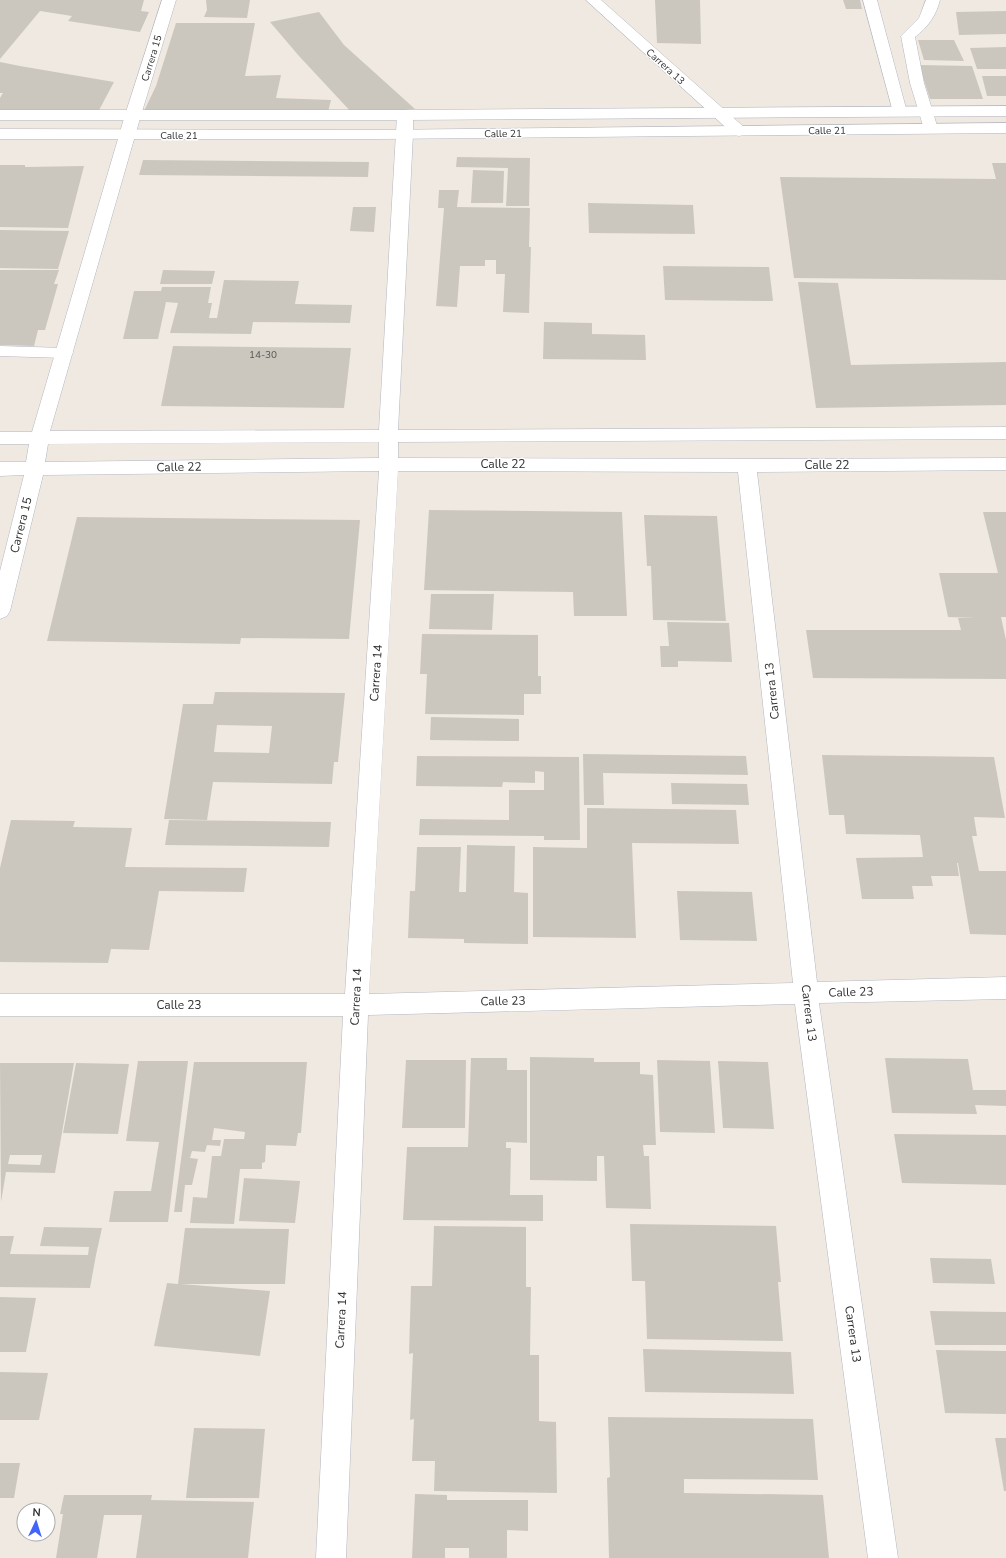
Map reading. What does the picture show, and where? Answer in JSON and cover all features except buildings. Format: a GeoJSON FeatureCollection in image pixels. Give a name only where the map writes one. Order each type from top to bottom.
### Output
{"type":"FeatureCollection","features":[{"type":"Feature","properties":{"kind":"street","name":"Carrera 15"},"geometry":{"type":"LineString","coordinates":[[0,611],[35,469],[39,438],[127,135],[169,0]]}},
{"type":"Feature","properties":{"kind":"street","name":"Carrera 13"},"geometry":{"type":"LineString","coordinates":[[593,0],[718,114],[739,131]]}},
{"type":"Feature","properties":{"kind":"street","name":"Calle 21"},"geometry":{"type":"LineString","coordinates":[[0,115],[718,114],[1006,111]]}},
{"type":"Feature","properties":{"kind":"street","name":"Carrera 14"},"geometry":{"type":"LineString","coordinates":[[331,1558],[356,1005],[389,464],[388,436],[405,115]]}},
{"type":"Feature","properties":{"kind":"street","name":"Calle 21"},"geometry":{"type":"LineString","coordinates":[[0,134],[405,134],[1006,128]]}},
{"type":"Feature","properties":{"kind":"street"},"geometry":{"type":"LineString","coordinates":[[0,438],[1006,433]]}},
{"type":"Feature","properties":{"kind":"street","name":"Calle 22"},"geometry":{"type":"LineString","coordinates":[[0,469],[389,464],[747,466],[1006,464]]}},
{"type":"Feature","properties":{"kind":"street","name":"Carrera 13"},"geometry":{"type":"LineString","coordinates":[[747,466],[806,994],[883,1558]]}},
{"type":"Feature","properties":{"kind":"street","name":"Calle 23"},"geometry":{"type":"LineString","coordinates":[[0,1005],[356,1005],[1006,988]]}},
{"type":"Feature","properties":{"kind":"lane"},"geometry":{"type":"LineString","coordinates":[[870,0],[900,112]]}},
{"type":"Feature","properties":{"kind":"lane"},"geometry":{"type":"LineString","coordinates":[[931,129],[917,83],[908,36],[922,24],[931,13],[933,0]]}},
{"type":"Feature","properties":{"kind":"lane"},"geometry":{"type":"LineString","coordinates":[[0,351],[64,353]]}}]}
